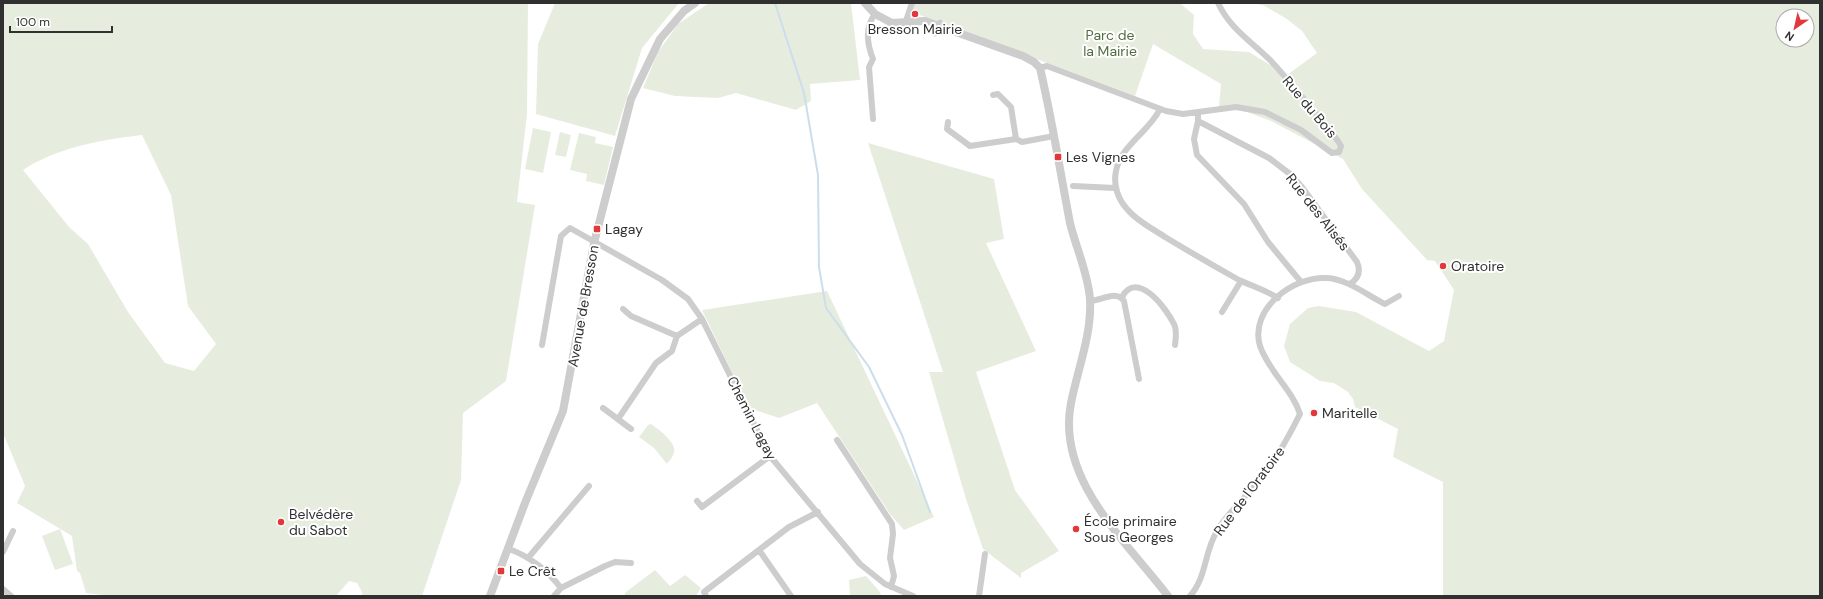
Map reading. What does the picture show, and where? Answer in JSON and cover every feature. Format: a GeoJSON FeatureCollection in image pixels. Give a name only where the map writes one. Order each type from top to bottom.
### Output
{"type":"FeatureCollection","features":[{"type":"Feature","properties":{"kind":"street","name":"Avenue de Bresson"},"geometry":{"type":"LineString","coordinates":[[490,596],[525,503],[563,411],[594,243],[631,99],[660,39],[685,7],[695,3]]}},
{"type":"Feature","properties":{"kind":"street"},"geometry":{"type":"LineString","coordinates":[[865,3],[875,14],[892,23],[925,21],[939,24],[1023,56],[1034,62],[1040,68],[1071,224],[1085,274],[1090,301],[1090,324],[1071,403],[1069,425],[1070,446],[1081,477],[1094,500],[1168,596]]}},
{"type":"Feature","properties":{"kind":"street"},"geometry":{"type":"LineString","coordinates":[[906,22],[912,3]]}},
{"type":"Feature","properties":{"kind":"street","name":"Rue du Bois"},"geometry":{"type":"LineString","coordinates":[[1040,68],[1047,66],[1053,68],[1160,110],[1183,114],[1236,107],[1265,112],[1301,130],[1332,153],[1337,153],[1342,148],[1338,141],[1294,86],[1270,60],[1231,24],[1218,3]]}},
{"type":"Feature","properties":{"kind":"street"},"geometry":{"type":"LineString","coordinates":[[873,119],[869,68],[874,59],[868,48],[868,23],[875,14]]}},
{"type":"Feature","properties":{"kind":"street"},"geometry":{"type":"LineString","coordinates":[[935,34],[939,24]]}},
{"type":"Feature","properties":{"kind":"street"},"geometry":{"type":"LineString","coordinates":[[993,95],[998,94],[1011,108],[1016,139]]}},
{"type":"Feature","properties":{"kind":"street"},"geometry":{"type":"LineString","coordinates":[[1160,110],[1120,159],[1116,170],[1115,188],[1122,204],[1129,212],[1159,233],[1241,281],[1278,298]]}},
{"type":"Feature","properties":{"kind":"street"},"geometry":{"type":"LineString","coordinates":[[1198,113],[1198,121],[1194,139],[1197,154],[1244,204],[1268,242],[1301,282]]}},
{"type":"Feature","properties":{"kind":"street","name":"Rue des Alisés"},"geometry":{"type":"LineString","coordinates":[[1198,121],[1269,158],[1296,180],[1357,262],[1360,268],[1359,274],[1350,284]]}},
{"type":"Feature","properties":{"kind":"street"},"geometry":{"type":"LineString","coordinates":[[948,122],[947,129],[970,146],[1016,139],[1022,142],[1054,136]]}},
{"type":"Feature","properties":{"kind":"street"},"geometry":{"type":"LineString","coordinates":[[1073,186],[1115,188]]}},
{"type":"Feature","properties":{"kind":"street","name":"Chemin Lagay"},"geometry":{"type":"LineString","coordinates":[[542,345],[561,236],[570,228],[594,243],[662,280],[688,299],[702,319],[770,456],[860,564],[873,576],[891,587],[913,596]]}},
{"type":"Feature","properties":{"kind":"street","name":"Rue de l'Oratoire"},"geometry":{"type":"LineString","coordinates":[[1190,596],[1197,589],[1212,541],[1218,529],[1266,472],[1289,436],[1300,414],[1293,397],[1266,360],[1260,345],[1258,331],[1261,318],[1268,306],[1301,282],[1328,278],[1350,284],[1385,304],[1399,296]]}},
{"type":"Feature","properties":{"kind":"street"},"geometry":{"type":"LineString","coordinates":[[1222,312],[1241,281]]}},
{"type":"Feature","properties":{"kind":"street"},"geometry":{"type":"LineString","coordinates":[[1122,297],[1125,293],[1137,288],[1147,291],[1159,302],[1174,324],[1176,333],[1175,345]]}},
{"type":"Feature","properties":{"kind":"street"},"geometry":{"type":"LineString","coordinates":[[1090,301],[1096,301],[1115,295],[1122,297]]}},
{"type":"Feature","properties":{"kind":"street"},"geometry":{"type":"LineString","coordinates":[[1122,297],[1139,379]]}},
{"type":"Feature","properties":{"kind":"street"},"geometry":{"type":"LineString","coordinates":[[623,309],[631,316],[677,336]]}},
{"type":"Feature","properties":{"kind":"street"},"geometry":{"type":"LineString","coordinates":[[618,419],[656,363],[672,351],[677,336],[702,319]]}},
{"type":"Feature","properties":{"kind":"street"},"geometry":{"type":"LineString","coordinates":[[603,408],[631,428]]}},
{"type":"Feature","properties":{"kind":"street"},"geometry":{"type":"LineString","coordinates":[[837,440],[892,524],[893,540],[890,558],[894,576],[891,587]]}},
{"type":"Feature","properties":{"kind":"street"},"geometry":{"type":"LineString","coordinates":[[697,501],[702,507],[770,456]]}},
{"type":"Feature","properties":{"kind":"street"},"geometry":{"type":"LineString","coordinates":[[528,558],[590,486]]}},
{"type":"Feature","properties":{"kind":"street"},"geometry":{"type":"LineString","coordinates":[[706,596],[704,592],[789,527],[818,512]]}},
{"type":"Feature","properties":{"kind":"street"},"geometry":{"type":"LineString","coordinates":[[3,552],[13,531]]}},
{"type":"Feature","properties":{"kind":"street"},"geometry":{"type":"LineString","coordinates":[[508,549],[528,558],[550,574],[561,588]]}},
{"type":"Feature","properties":{"kind":"street"},"geometry":{"type":"LineString","coordinates":[[759,550],[791,596]]}},
{"type":"Feature","properties":{"kind":"street"},"geometry":{"type":"LineString","coordinates":[[979,596],[985,554]]}},
{"type":"Feature","properties":{"kind":"street"},"geometry":{"type":"LineString","coordinates":[[554,596],[561,588],[604,566],[615,562],[630,563]]}},
{"type":"Feature","properties":{"kind":"street"},"geometry":{"type":"LineString","coordinates":[[3,589],[11,596]]}},
{"type":"Feature","properties":{"kind":"green space"},"geometry":{"type":"Polygon","coordinates":[[[3,3],[528,3],[527,114],[517,202],[535,205],[506,381],[463,413],[461,480],[422,596],[362,596],[362,592],[357,583],[349,581],[336,596],[112,596],[86,593],[80,573],[77,571],[72,536],[17,503],[25,486],[3,433],[3,3]],[[142,135],[111,139],[65,150],[36,162],[23,170],[69,227],[88,244],[128,312],[165,363],[194,371],[216,344],[188,306],[171,195],[142,135]]]}},
{"type":"Feature","properties":{"kind":"green space"},"geometry":{"type":"Polygon","coordinates":[[[555,3],[679,3],[642,48],[615,136],[536,114],[538,44],[555,3]]]}},
{"type":"Feature","properties":{"kind":"green space"},"geometry":{"type":"Polygon","coordinates":[[[709,3],[851,3],[860,80],[810,84],[811,101],[796,110],[736,93],[718,98],[675,96],[643,88],[658,52],[678,24],[709,3]]]}},
{"type":"Feature","properties":{"kind":"green space","name":"Parc de la Mairie"},"geometry":{"type":"Polygon","coordinates":[[[915,3],[1180,3],[1194,15],[1193,34],[1203,49],[1249,52],[1287,75],[1317,53],[1302,31],[1287,19],[1263,5],[1247,3],[1820,3],[1820,596],[1443,596],[1443,482],[1393,457],[1398,429],[1355,407],[1353,399],[1348,392],[1334,383],[1320,381],[1290,362],[1284,346],[1290,324],[1308,308],[1319,306],[1356,312],[1429,351],[1444,341],[1454,290],[1435,261],[1427,260],[1362,189],[1343,159],[1271,121],[1247,112],[1219,106],[1221,84],[1153,44],[1135,96],[912,12],[915,3]]]}},
{"type":"Feature","properties":{"kind":"green space"},"geometry":{"type":"Polygon","coordinates":[[[533,128],[551,132],[543,173],[525,169],[533,128]]]}},
{"type":"Feature","properties":{"kind":"green space"},"geometry":{"type":"Polygon","coordinates":[[[560,132],[571,135],[566,157],[555,155],[560,132]]]}},
{"type":"Feature","properties":{"kind":"green space"},"geometry":{"type":"Polygon","coordinates":[[[579,133],[596,137],[595,143],[613,147],[604,185],[586,181],[587,174],[570,170],[579,133]]]}},
{"type":"Feature","properties":{"kind":"green space"},"geometry":{"type":"Polygon","coordinates":[[[868,143],[994,179],[1004,239],[986,243],[1036,351],[976,372],[1015,490],[1059,551],[1021,573],[1021,578],[983,549],[966,499],[929,372],[943,372],[868,143]]]}},
{"type":"Feature","properties":{"kind":"green space"},"geometry":{"type":"Polygon","coordinates":[[[827,291],[934,517],[904,530],[890,514],[817,403],[779,418],[749,408],[702,310],[827,291]]]}},
{"type":"Feature","properties":{"kind":"green space"},"geometry":{"type":"Polygon","coordinates":[[[651,424],[666,436],[673,445],[674,453],[667,464],[654,448],[639,437],[648,425],[651,424]]]}},
{"type":"Feature","properties":{"kind":"green space"},"geometry":{"type":"Polygon","coordinates":[[[60,529],[73,564],[55,570],[42,536],[60,529]]]}},
{"type":"Feature","properties":{"kind":"green space"},"geometry":{"type":"Polygon","coordinates":[[[655,570],[670,586],[685,575],[701,588],[696,596],[624,596],[626,592],[655,570]]]}},
{"type":"Feature","properties":{"kind":"green space"},"geometry":{"type":"Polygon","coordinates":[[[866,576],[880,592],[881,596],[850,596],[849,580],[866,576]]]}},
{"type":"Feature","properties":{"kind":"waterway"},"geometry":{"type":"LineString","coordinates":[[775,3],[804,93],[818,175],[819,267],[826,308],[869,367],[902,435],[930,512]]}},
{"type":"Feature","properties":{"kind":"place","name":"Bresson Mairie"},"geometry":{"type":"Point","coordinates":[915,14]}},
{"type":"Feature","properties":{"kind":"place","name":"Les Vignes"},"geometry":{"type":"Point","coordinates":[1058,157]}},
{"type":"Feature","properties":{"kind":"place","name":"Lagay"},"geometry":{"type":"Point","coordinates":[597,229]}},
{"type":"Feature","properties":{"kind":"place","name":"Oratoire"},"geometry":{"type":"Point","coordinates":[1443,266]}},
{"type":"Feature","properties":{"kind":"place","name":"Maritelle"},"geometry":{"type":"Point","coordinates":[1314,413]}},
{"type":"Feature","properties":{"kind":"place","name":"Belvédère du Sabot"},"geometry":{"type":"Point","coordinates":[281,522]}},
{"type":"Feature","properties":{"kind":"place","name":"École primaire Sous Georges"},"geometry":{"type":"Point","coordinates":[1076,529]}},
{"type":"Feature","properties":{"kind":"place","name":"Le Crêt"},"geometry":{"type":"Point","coordinates":[501,571]}}]}
